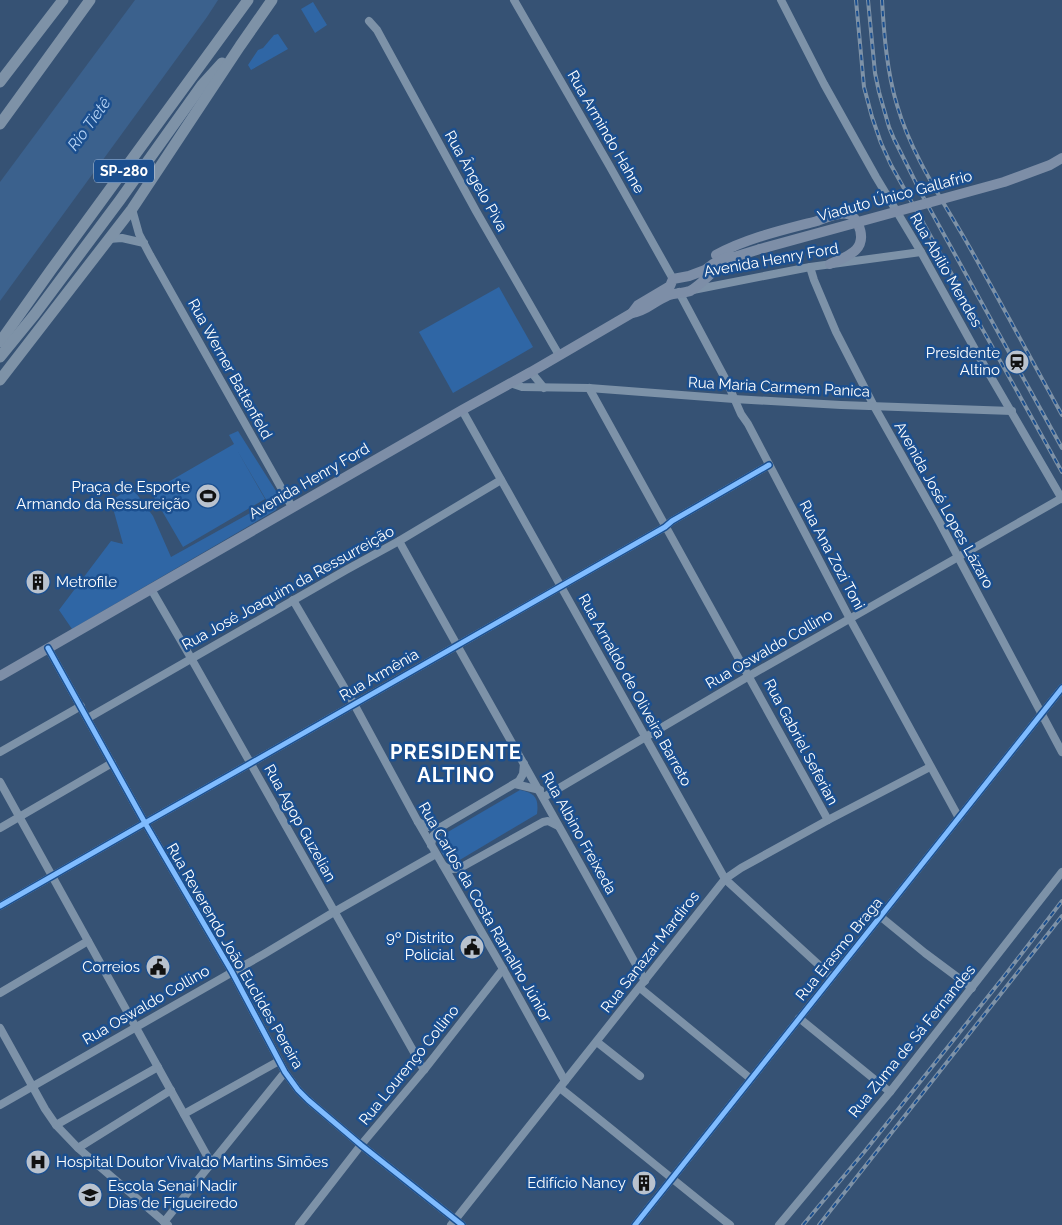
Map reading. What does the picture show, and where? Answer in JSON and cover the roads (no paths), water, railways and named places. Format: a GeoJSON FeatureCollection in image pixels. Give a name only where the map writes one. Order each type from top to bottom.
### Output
{"type":"FeatureCollection","features":[{"type":"Feature","properties":{"kind":"highway"},"geometry":{"type":"LineString","coordinates":[[0,82],[63,0]]}},
{"type":"Feature","properties":{"kind":"highway"},"geometry":{"type":"LineString","coordinates":[[0,124],[90,0]]}},
{"type":"Feature","properties":{"kind":"highway","name":"SP-280"},"geometry":{"type":"LineString","coordinates":[[0,342],[56,262],[248,0]]}},
{"type":"Feature","properties":{"kind":"highway"},"geometry":{"type":"LineString","coordinates":[[0,380],[132,209],[272,0]]}},
{"type":"Feature","properties":{"kind":"highway"},"geometry":{"type":"LineString","coordinates":[[0,357],[35,314],[120,200],[202,85],[214,70],[240,46]]}},
{"type":"Feature","properties":{"kind":"main road","name":"Viaduto Único Gallafrio"},"geometry":{"type":"LineString","coordinates":[[673,279],[705,270],[727,257],[734,257],[760,248],[1004,182],[1050,165],[1062,158]]}},
{"type":"Feature","properties":{"kind":"main road"},"geometry":{"type":"LineString","coordinates":[[686,291],[679,286],[698,267],[740,244],[823,219],[847,214],[853,216],[858,225],[860,242],[854,253],[830,264]]}},
{"type":"Feature","properties":{"kind":"main road","name":"Viaduto Único Gallafrio"},"geometry":{"type":"LineString","coordinates":[[686,291],[702,283],[718,267],[734,257]]}},
{"type":"Feature","properties":{"kind":"main road","name":"Avenida Henry Ford"},"geometry":{"type":"LineString","coordinates":[[0,676],[531,372],[632,312],[638,305],[670,286],[673,279]]}},
{"type":"Feature","properties":{"kind":"main road","name":"Avenida Henry Ford"},"geometry":{"type":"LineString","coordinates":[[632,312],[641,312],[666,296],[686,291]]}},
{"type":"Feature","properties":{"kind":"street","name":"Rua Armindo Hahne"},"geometry":{"type":"LineString","coordinates":[[514,0],[673,279]]}},
{"type":"Feature","properties":{"kind":"street","name":"Rua Abílio Mendes"},"geometry":{"type":"LineString","coordinates":[[781,0],[824,84],[876,177],[1062,499]]}},
{"type":"Feature","properties":{"kind":"street","name":"Rua Ângelo Piva"},"geometry":{"type":"LineString","coordinates":[[369,21],[377,30],[486,228],[559,355]]}},
{"type":"Feature","properties":{"kind":"street","name":"Rua Werner Battenfeld"},"geometry":{"type":"LineString","coordinates":[[132,209],[144,243],[292,508]]}},
{"type":"Feature","properties":{"kind":"street"},"geometry":{"type":"LineString","coordinates":[[109,239],[122,238],[144,243]]}},
{"type":"Feature","properties":{"kind":"street","name":"Avenida Henry Ford"},"geometry":{"type":"LineString","coordinates":[[686,291],[810,267],[921,252]]}},
{"type":"Feature","properties":{"kind":"street","name":"Avenida José Lopes Lázaro"},"geometry":{"type":"LineString","coordinates":[[810,267],[836,332],[874,406],[958,557],[1062,752]]}},
{"type":"Feature","properties":{"kind":"street","name":"Rua Ana Zozi Toni"},"geometry":{"type":"LineString","coordinates":[[686,291],[685,302],[741,414],[959,818]]}},
{"type":"Feature","properties":{"kind":"street"},"geometry":{"type":"LineString","coordinates":[[531,372],[544,388]]}},
{"type":"Feature","properties":{"kind":"street","name":"Rua Maria Carmem Panica"},"geometry":{"type":"LineString","coordinates":[[510,383],[522,388],[589,388],[734,399],[1012,411]]}},
{"type":"Feature","properties":{"kind":"street","name":"Rua Gabriel Seferian"},"geometry":{"type":"LineString","coordinates":[[589,388],[828,820]]}},
{"type":"Feature","properties":{"kind":"street","name":"Rua Arnaldo de Oliveira Barreto"},"geometry":{"type":"LineString","coordinates":[[462,410],[725,879],[832,977]]}},
{"type":"Feature","properties":{"kind":"street","name":"Rua Armênia"},"geometry":{"type":"LineString","coordinates":[[0,906],[665,527],[672,521],[769,465]]}},
{"type":"Feature","properties":{"kind":"street","name":"Rua José Joaquim da Ressurreição"},"geometry":{"type":"LineString","coordinates":[[88,718],[399,541],[500,480]]}},
{"type":"Feature","properties":{"kind":"street","name":"Rua Oswaldo Collino"},"geometry":{"type":"LineString","coordinates":[[543,796],[749,676],[1062,499]]}},
{"type":"Feature","properties":{"kind":"street","name":"Rua Albino Freixeda"},"geometry":{"type":"LineString","coordinates":[[399,541],[543,796],[642,984]]}},
{"type":"Feature","properties":{"kind":"street","name":"Rua Agop Guzelian"},"geometry":{"type":"LineString","coordinates":[[151,589],[424,1070]]}},
{"type":"Feature","properties":{"kind":"street","name":"Rua Carlos da Costa Ramalho Júnior"},"geometry":{"type":"LineString","coordinates":[[293,600],[354,704],[418,822],[565,1081]]}},
{"type":"Feature","properties":{"kind":"street","name":"Rua Reverendo João Euclides Pereira"},"geometry":{"type":"LineString","coordinates":[[48,648],[145,822],[232,972],[285,1072],[308,1100],[453,1222],[462,1225]]}},
{"type":"Feature","properties":{"kind":"street","name":"Rua Erasmo Braga"},"geometry":{"type":"LineString","coordinates":[[635,1225],[1062,688]]}},
{"type":"Feature","properties":{"kind":"street"},"geometry":{"type":"LineString","coordinates":[[0,752],[81,706]]}},
{"type":"Feature","properties":{"kind":"street"},"geometry":{"type":"LineString","coordinates":[[0,828],[112,763]]}},
{"type":"Feature","properties":{"kind":"street"},"geometry":{"type":"LineString","coordinates":[[431,845],[433,836],[441,827],[515,784],[524,774],[524,764]]}},
{"type":"Feature","properties":{"kind":"street","name":"Rua Sanazar Mardiros"},"geometry":{"type":"LineString","coordinates":[[453,1222],[725,879],[741,868],[828,820],[930,767]]}},
{"type":"Feature","properties":{"kind":"street"},"geometry":{"type":"LineString","coordinates":[[0,782],[212,1164]]}},
{"type":"Feature","properties":{"kind":"street"},"geometry":{"type":"LineString","coordinates":[[515,784],[543,796],[544,814],[538,824]]}},
{"type":"Feature","properties":{"kind":"street"},"geometry":{"type":"LineString","coordinates":[[442,864],[455,870],[538,824],[548,821],[558,826]]}},
{"type":"Feature","properties":{"kind":"street"},"geometry":{"type":"LineString","coordinates":[[418,822],[429,827],[441,827]]}},
{"type":"Feature","properties":{"kind":"street","name":"Rua Oswaldo Collino"},"geometry":{"type":"LineString","coordinates":[[0,1105],[436,854]]}},
{"type":"Feature","properties":{"kind":"street"},"geometry":{"type":"LineString","coordinates":[[452,882],[460,868]]}},
{"type":"Feature","properties":{"kind":"street","name":"Rua Zuma de Sá Fernandes"},"geometry":{"type":"LineString","coordinates":[[780,1225],[890,1092],[1062,872]]}},
{"type":"Feature","properties":{"kind":"street"},"geometry":{"type":"LineString","coordinates":[[881,916],[972,988]]}},
{"type":"Feature","properties":{"kind":"street"},"geometry":{"type":"LineString","coordinates":[[0,993],[88,942]]}},
{"type":"Feature","properties":{"kind":"street","name":"Rua Lourenço Collino"},"geometry":{"type":"LineString","coordinates":[[299,1225],[503,969]]}},
{"type":"Feature","properties":{"kind":"street"},"geometry":{"type":"LineString","coordinates":[[642,984],[750,1079]]}},
{"type":"Feature","properties":{"kind":"street"},"geometry":{"type":"LineString","coordinates":[[799,1018],[890,1092]]}},
{"type":"Feature","properties":{"kind":"street"},"geometry":{"type":"LineString","coordinates":[[0,1028],[34,1086],[45,1109],[56,1125],[78,1148],[166,1224],[285,1072]]}},
{"type":"Feature","properties":{"kind":"street"},"geometry":{"type":"LineString","coordinates":[[597,1042],[640,1076]]}},
{"type":"Feature","properties":{"kind":"street"},"geometry":{"type":"LineString","coordinates":[[184,1114],[279,1061]]}},
{"type":"Feature","properties":{"kind":"street"},"geometry":{"type":"LineString","coordinates":[[56,1125],[158,1067]]}},
{"type":"Feature","properties":{"kind":"street"},"geometry":{"type":"LineString","coordinates":[[560,1088],[730,1225]]}},
{"type":"Feature","properties":{"kind":"street"},"geometry":{"type":"LineString","coordinates":[[78,1148],[171,1090]]}},
{"type":"Feature","properties":{"kind":"water","name":"Rio Tietê"},"geometry":{"type":"Polygon","coordinates":[[[135,0],[218,0],[0,301],[0,182],[135,0]]]}},
{"type":"Feature","properties":{"kind":"railway"},"geometry":{"type":"LineString","coordinates":[[856,0],[864,87],[881,143],[891,165],[1062,472]]}},
{"type":"Feature","properties":{"kind":"railway"},"geometry":{"type":"LineString","coordinates":[[868,0],[875,73],[894,139],[921,193],[1062,448]]}},
{"type":"Feature","properties":{"kind":"railway"},"geometry":{"type":"LineString","coordinates":[[882,0],[888,67],[897,105],[911,143],[929,179],[970,248],[1062,415]]}},
{"type":"Feature","properties":{"kind":"railway"},"geometry":{"type":"LineString","coordinates":[[803,1225],[865,1151],[1062,901]]}},
{"type":"Feature","properties":{"kind":"railway"},"geometry":{"type":"LineString","coordinates":[[819,1225],[1062,916]]}},
{"type":"Feature","properties":{"kind":"place","name":"Presidente Altino"},"geometry":{"type":"Point","coordinates":[1017,362]}},
{"type":"Feature","properties":{"kind":"place","name":"Praça de Esporte Armando da Ressureição"},"geometry":{"type":"Point","coordinates":[208,496]}},
{"type":"Feature","properties":{"kind":"place","name":"Metrofile"},"geometry":{"type":"Point","coordinates":[38,582]}},
{"type":"Feature","properties":{"kind":"place","name":"9º Distrito Policial"},"geometry":{"type":"Point","coordinates":[472,947]}},
{"type":"Feature","properties":{"kind":"place","name":"Correios"},"geometry":{"type":"Point","coordinates":[158,967]}},
{"type":"Feature","properties":{"kind":"place","name":"Hospital Doutor Vivaldo Martins Simões"},"geometry":{"type":"Point","coordinates":[38,1162]}},
{"type":"Feature","properties":{"kind":"place","name":"Edifício Nancy"},"geometry":{"type":"Point","coordinates":[644,1183]}},
{"type":"Feature","properties":{"kind":"place","name":"Escola Senai Nadir Dias de Figueiredo"},"geometry":{"type":"Point","coordinates":[90,1195]}},
{"type":"Feature","properties":{"kind":"district","name":"PRESIDENTE ALTINO"},"geometry":{"type":"Point","coordinates":[456,764]}}]}
